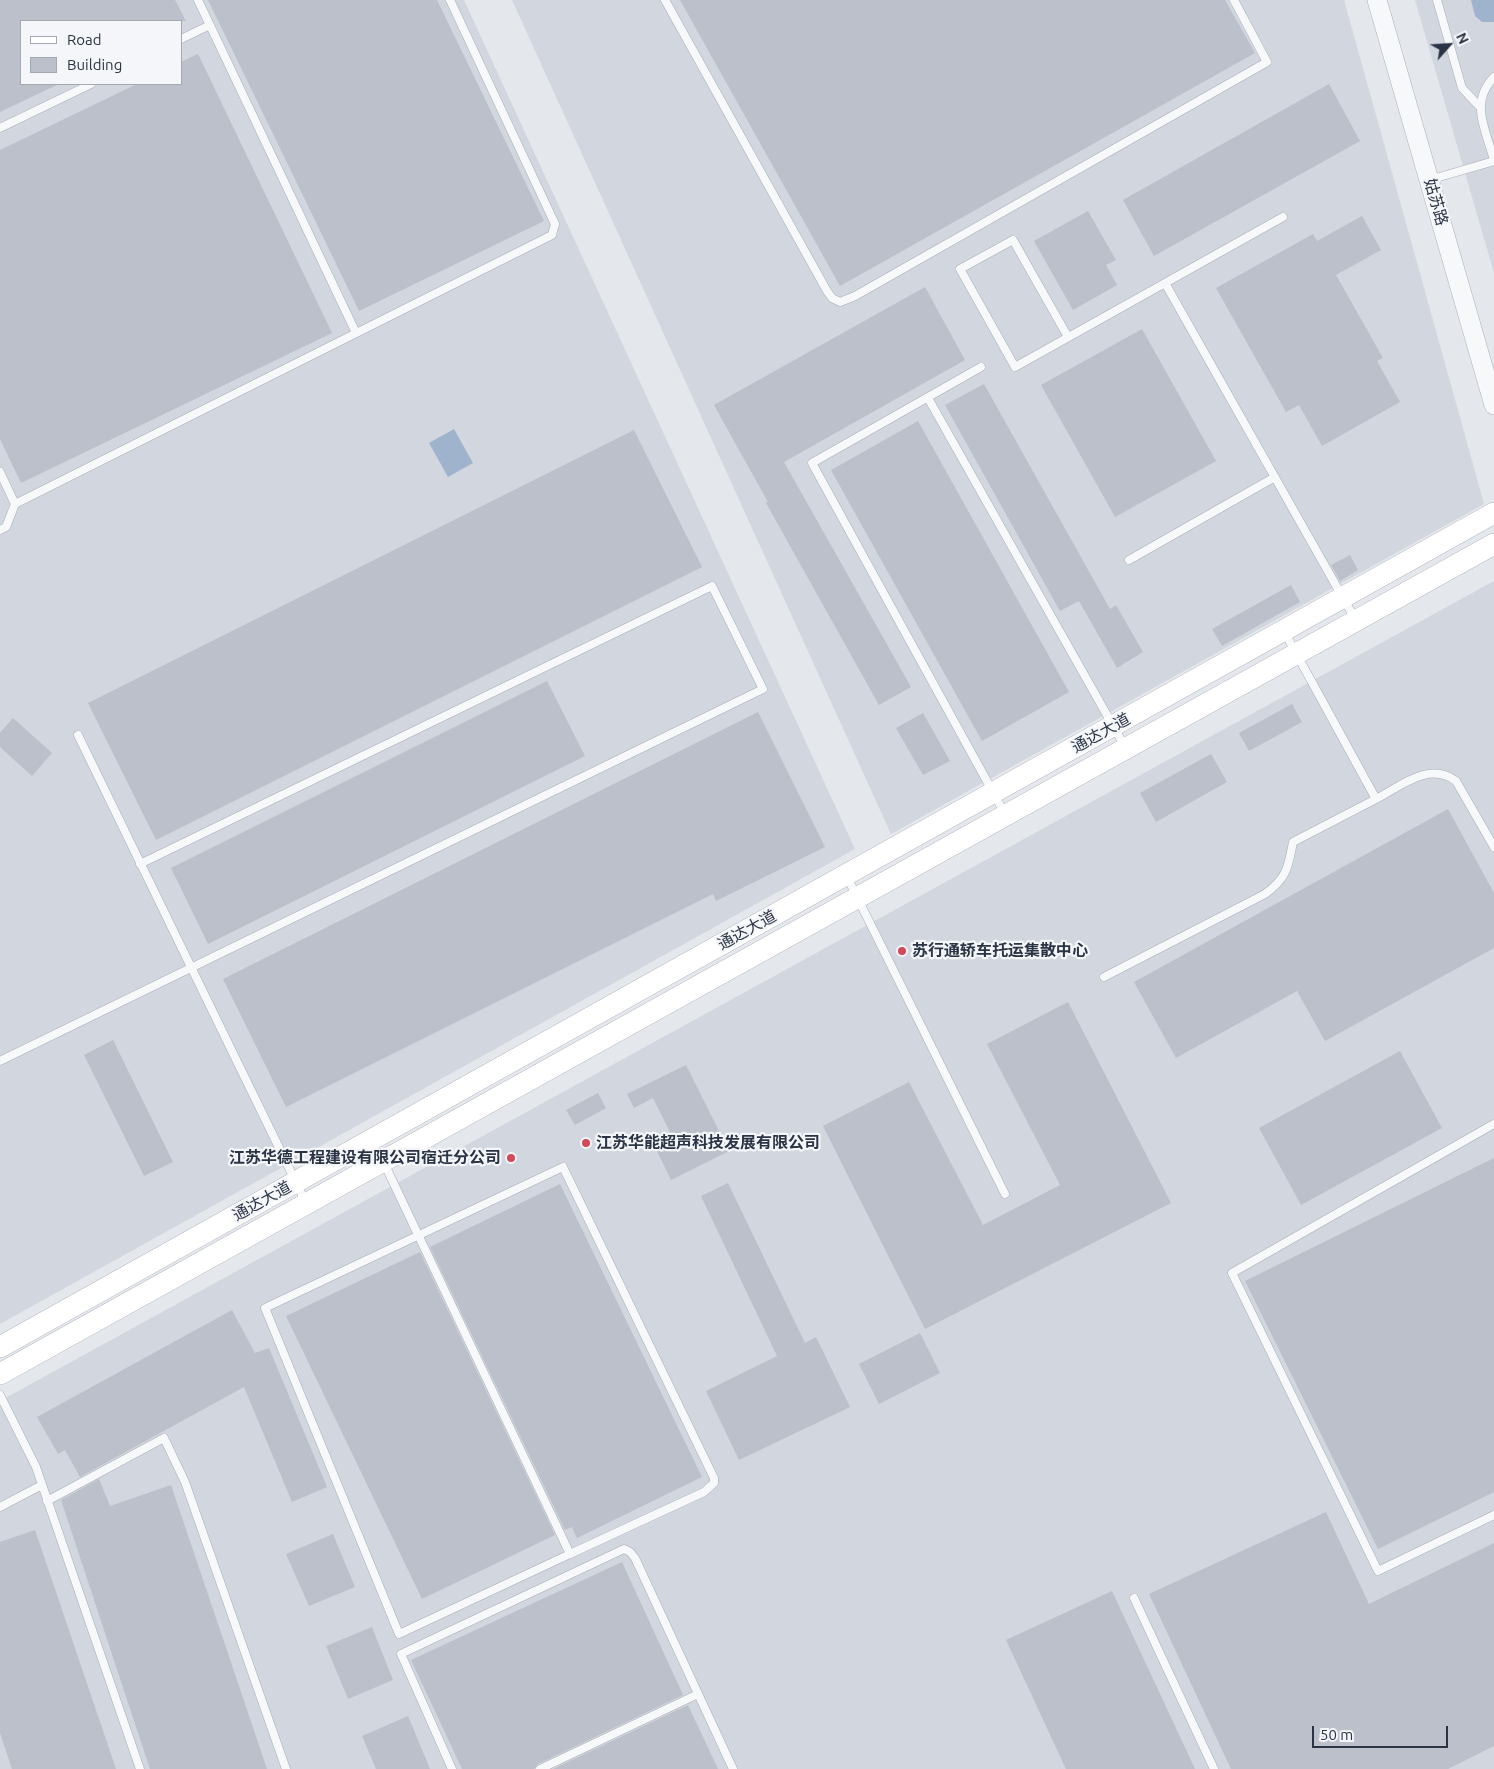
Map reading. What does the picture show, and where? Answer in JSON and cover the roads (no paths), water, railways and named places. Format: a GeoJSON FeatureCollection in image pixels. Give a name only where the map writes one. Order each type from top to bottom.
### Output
{"type":"FeatureCollection","features":[{"type":"Feature","properties":{"kind":"main road","name":"通达大道"},"geometry":{"type":"LineString","coordinates":[[0,1347],[1494,513]]}},
{"type":"Feature","properties":{"kind":"main road","name":"通达大道"},"geometry":{"type":"LineString","coordinates":[[0,1374],[1494,544]]}},
{"type":"Feature","properties":{"kind":"street","name":"姑苏路"},"geometry":{"type":"LineString","coordinates":[[1377,0],[1494,404]]}},
{"type":"Feature","properties":{"kind":"lane"},"geometry":{"type":"LineString","coordinates":[[198,0],[356,333]]}},
{"type":"Feature","properties":{"kind":"lane"},"geometry":{"type":"LineString","coordinates":[[0,530],[6,527],[15,504],[552,235],[555,224],[450,0]]}},
{"type":"Feature","properties":{"kind":"lane"},"geometry":{"type":"LineString","coordinates":[[665,0],[827,291],[832,298],[840,302],[855,296],[1267,62],[1234,0]]}},
{"type":"Feature","properties":{"kind":"lane"},"geometry":{"type":"LineString","coordinates":[[1437,0],[1462,88],[1480,107]]}},
{"type":"Feature","properties":{"kind":"lane"},"geometry":{"type":"LineString","coordinates":[[182,39],[210,25]]}},
{"type":"Feature","properties":{"kind":"lane"},"geometry":{"type":"LineString","coordinates":[[1429,180],[1494,160],[1480,107],[1482,91],[1494,77]]}},
{"type":"Feature","properties":{"kind":"lane"},"geometry":{"type":"LineString","coordinates":[[0,128],[88,85]]}},
{"type":"Feature","properties":{"kind":"lane"},"geometry":{"type":"LineString","coordinates":[[1068,337],[1013,240],[960,270],[1015,367],[1283,216]]}},
{"type":"Feature","properties":{"kind":"lane"},"geometry":{"type":"LineString","coordinates":[[1165,283],[1356,621]]}},
{"type":"Feature","properties":{"kind":"lane"},"geometry":{"type":"LineString","coordinates":[[981,367],[812,463],[1006,816]]}},
{"type":"Feature","properties":{"kind":"lane"},"geometry":{"type":"LineString","coordinates":[[928,398],[1126,749]]}},
{"type":"Feature","properties":{"kind":"lane"},"geometry":{"type":"LineString","coordinates":[[0,472],[15,504]]}},
{"type":"Feature","properties":{"kind":"lane"},"geometry":{"type":"LineString","coordinates":[[1129,560],[1275,477]]}},
{"type":"Feature","properties":{"kind":"lane"},"geometry":{"type":"LineString","coordinates":[[0,1061],[763,689],[712,586],[140,864]]}},
{"type":"Feature","properties":{"kind":"lane"},"geometry":{"type":"LineString","coordinates":[[1284,631],[1376,799]]}},
{"type":"Feature","properties":{"kind":"lane"},"geometry":{"type":"LineString","coordinates":[[78,735],[306,1204]]}},
{"type":"Feature","properties":{"kind":"lane"},"geometry":{"type":"LineString","coordinates":[[1104,977],[1265,894],[1283,879],[1290,863],[1293,842],[1422,774],[1432,772],[1448,775],[1456,781],[1494,846]]}},
{"type":"Feature","properties":{"kind":"lane"},"geometry":{"type":"LineString","coordinates":[[846,875],[1005,1194]]}},
{"type":"Feature","properties":{"kind":"lane"},"geometry":{"type":"LineString","coordinates":[[1494,1124],[1232,1273],[1378,1571],[1494,1515]]}},
{"type":"Feature","properties":{"kind":"lane"},"geometry":{"type":"LineString","coordinates":[[383,1161],[570,1554]]}},
{"type":"Feature","properties":{"kind":"lane"},"geometry":{"type":"LineString","coordinates":[[563,1167],[714,1478],[714,1483],[704,1492],[570,1554],[399,1634],[265,1308],[563,1167]]}},
{"type":"Feature","properties":{"kind":"lane"},"geometry":{"type":"LineString","coordinates":[[0,1395],[36,1467],[140,1769]]}},
{"type":"Feature","properties":{"kind":"lane"},"geometry":{"type":"LineString","coordinates":[[47,1501],[164,1438],[185,1482],[286,1769]]}},
{"type":"Feature","properties":{"kind":"lane"},"geometry":{"type":"LineString","coordinates":[[0,1507],[42,1485]]}},
{"type":"Feature","properties":{"kind":"lane"},"geometry":{"type":"LineString","coordinates":[[452,1769],[401,1654],[624,1549],[635,1558],[733,1769]]}},
{"type":"Feature","properties":{"kind":"lane"},"geometry":{"type":"LineString","coordinates":[[1134,1598],[1214,1769]]}},
{"type":"Feature","properties":{"kind":"lane"},"geometry":{"type":"LineString","coordinates":[[540,1769],[698,1694]]}},
{"type":"Feature","properties":{"kind":"water"},"geometry":{"type":"Polygon","coordinates":[[[1471,0],[1494,0],[1494,22],[1482,22],[1475,16],[1471,0]]]}},
{"type":"Feature","properties":{"kind":"water"},"geometry":{"type":"Polygon","coordinates":[[[454,429],[473,463],[448,477],[429,443],[454,429]]]}},
{"type":"Feature","properties":{"kind":"place","name":"苏行通轿车托运集散中心"},"geometry":{"type":"Point","coordinates":[902,951]}},
{"type":"Feature","properties":{"kind":"place","name":"江苏华能超声科技发展有限公司"},"geometry":{"type":"Point","coordinates":[586,1143]}},
{"type":"Feature","properties":{"kind":"place","name":"江苏华德工程建设有限公司宿迁分公司"},"geometry":{"type":"Point","coordinates":[511,1158]}}]}
